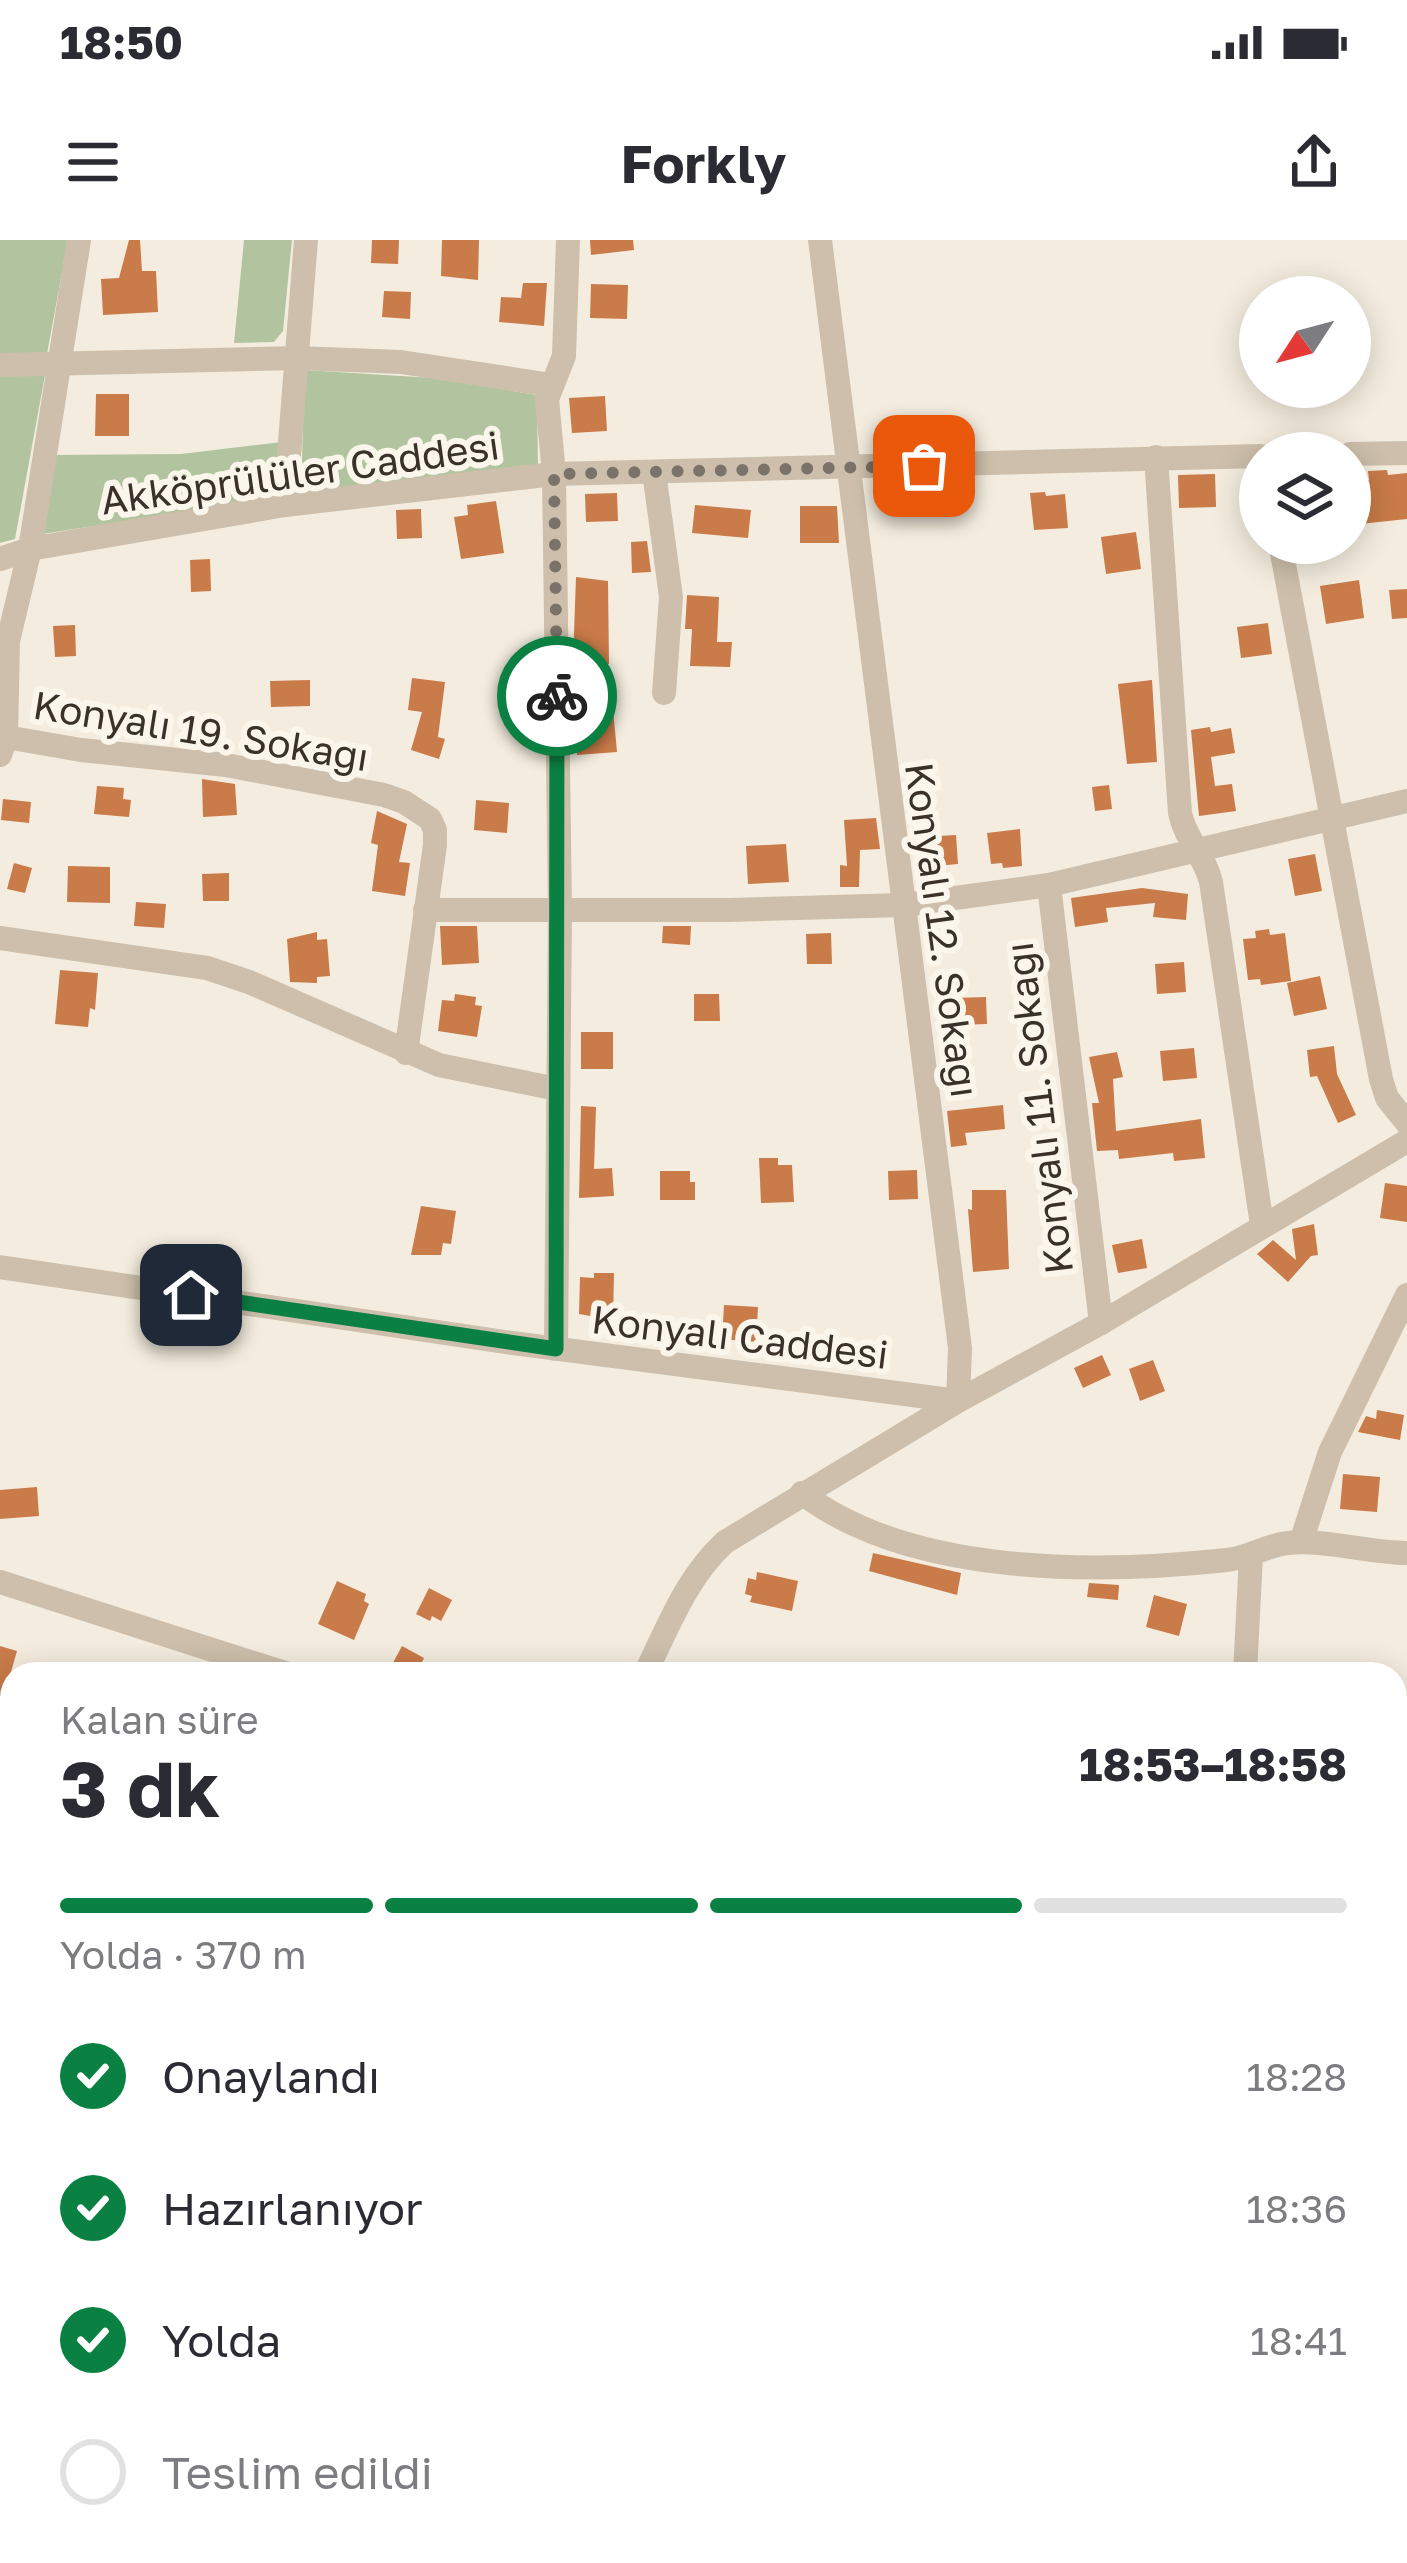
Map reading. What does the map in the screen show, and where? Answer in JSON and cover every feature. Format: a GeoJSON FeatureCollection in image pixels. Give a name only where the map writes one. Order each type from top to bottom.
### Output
{"type":"FeatureCollection","features":[{"type":"Feature","properties":{"kind":"street"},"geometry":{"type":"LineString","coordinates":[[3,746],[8,641],[29,549],[79,240]]}},
{"type":"Feature","properties":{"kind":"street"},"geometry":{"type":"LineString","coordinates":[[285,505],[306,240]]}},
{"type":"Feature","properties":{"kind":"street"},"geometry":{"type":"LineString","coordinates":[[556,1349],[560,909],[554,474],[546,417],[551,386],[564,356],[568,240]]}},
{"type":"Feature","properties":{"kind":"street","name":"Konyalı 12. Sokağı"},"geometry":{"type":"LineString","coordinates":[[820,240],[960,1348],[958,1401]]}},
{"type":"Feature","properties":{"kind":"street"},"geometry":{"type":"LineString","coordinates":[[0,365],[298,358],[401,362],[551,386]]}},
{"type":"Feature","properties":{"kind":"street"},"geometry":{"type":"LineString","coordinates":[[1371,454],[1407,453]]}},
{"type":"Feature","properties":{"kind":"street","name":"Akköprülüler Caddesi"},"geometry":{"type":"LineString","coordinates":[[0,559],[29,549],[285,505],[554,474],[1239,456]]}},
{"type":"Feature","properties":{"kind":"street"},"geometry":{"type":"LineString","coordinates":[[1156,457],[1180,812],[1184,831],[1211,882],[1262,1225]]}},
{"type":"Feature","properties":{"kind":"street"},"geometry":{"type":"LineString","coordinates":[[654,472],[671,597],[664,693]]}},
{"type":"Feature","properties":{"kind":"street"},"geometry":{"type":"LineString","coordinates":[[1284,564],[1381,1079],[1407,1124]]}},
{"type":"Feature","properties":{"kind":"street","name":"Konyalı 19. Sokağı"},"geometry":{"type":"LineString","coordinates":[[3,746],[311,778],[404,802],[420,810],[436,830],[425,910]]}},
{"type":"Feature","properties":{"kind":"street"},"geometry":{"type":"LineString","coordinates":[[406,1052],[425,910],[904,904],[1049,885],[1407,801]]}},
{"type":"Feature","properties":{"kind":"street","name":"Konyalı 11. Sokağı"},"geometry":{"type":"LineString","coordinates":[[1049,885],[1101,1322]]}},
{"type":"Feature","properties":{"kind":"street"},"geometry":{"type":"LineString","coordinates":[[0,938],[207,968],[455,1069],[557,1089]]}},
{"type":"Feature","properties":{"kind":"street"},"geometry":{"type":"LineString","coordinates":[[652,1662],[687,1587],[706,1559],[744,1529],[1407,1141]]}},
{"type":"Feature","properties":{"kind":"street","name":"Konyalı Caddesi"},"geometry":{"type":"LineString","coordinates":[[0,1267],[556,1349],[958,1401]]}},
{"type":"Feature","properties":{"kind":"street"},"geometry":{"type":"LineString","coordinates":[[1301,1542],[1330,1452],[1406,1302]]}},
{"type":"Feature","properties":{"kind":"street"},"geometry":{"type":"LineString","coordinates":[[802,1493],[834,1517],[879,1536],[992,1560],[1049,1565],[1231,1560],[1270,1546],[1301,1542],[1407,1553]]}},
{"type":"Feature","properties":{"kind":"street"},"geometry":{"type":"LineString","coordinates":[[1246,1662],[1250,1555]]}},
{"type":"Feature","properties":{"kind":"street"},"geometry":{"type":"LineString","coordinates":[[0,1582],[250,1662]]}},
{"type":"Feature","properties":{"kind":"green space"},"geometry":{"type":"Polygon","coordinates":[[[0,240],[68,240],[47,354],[0,354],[0,240]]]}},
{"type":"Feature","properties":{"kind":"green space"},"geometry":{"type":"Polygon","coordinates":[[[244,240],[292,240],[283,331],[274,342],[234,343],[244,240]]]}},
{"type":"Feature","properties":{"kind":"green space"},"geometry":{"type":"Polygon","coordinates":[[[305,370],[433,378],[537,395],[538,465],[312,492],[301,484],[305,370]]]}},
{"type":"Feature","properties":{"kind":"green space"},"geometry":{"type":"Polygon","coordinates":[[[45,375],[15,539],[0,543],[0,376],[45,375]]]}},
{"type":"Feature","properties":{"kind":"green space"},"geometry":{"type":"Polygon","coordinates":[[[282,442],[278,498],[42,534],[50,455],[181,454],[282,442]]]}},
{"type":"Feature","properties":{"kind":"building"},"geometry":{"type":"Polygon","coordinates":[[[129,240],[140,240],[142,271],[156,271],[158,312],[103,315],[101,279],[119,278],[129,240]]]}},
{"type":"Feature","properties":{"kind":"building"},"geometry":{"type":"Polygon","coordinates":[[[372,240],[399,240],[398,264],[371,263],[372,240]]]}},
{"type":"Feature","properties":{"kind":"building"},"geometry":{"type":"Polygon","coordinates":[[[442,240],[479,240],[478,280],[441,276],[442,240]]]}},
{"type":"Feature","properties":{"kind":"building"},"geometry":{"type":"Polygon","coordinates":[[[590,240],[633,240],[634,250],[591,255],[590,240]]]}},
{"type":"Feature","properties":{"kind":"building"},"geometry":{"type":"Polygon","coordinates":[[[523,283],[547,283],[544,326],[499,322],[501,297],[521,298],[523,283]]]}},
{"type":"Feature","properties":{"kind":"building"},"geometry":{"type":"Polygon","coordinates":[[[591,284],[628,285],[627,319],[590,318],[591,284]]]}},
{"type":"Feature","properties":{"kind":"building"},"geometry":{"type":"Polygon","coordinates":[[[384,291],[411,292],[410,319],[382,317],[384,291]]]}},
{"type":"Feature","properties":{"kind":"building"},"geometry":{"type":"Polygon","coordinates":[[[96,394],[129,394],[129,436],[95,436],[96,394]]]}},
{"type":"Feature","properties":{"kind":"building"},"geometry":{"type":"Polygon","coordinates":[[[605,396],[607,431],[572,433],[569,398],[605,396]]]}},
{"type":"Feature","properties":{"kind":"building"},"geometry":{"type":"Polygon","coordinates":[[[1371,471],[1407,473],[1407,519],[1371,523],[1371,471]]]}},
{"type":"Feature","properties":{"kind":"building"},"geometry":{"type":"Polygon","coordinates":[[[1215,474],[1216,507],[1179,508],[1178,475],[1215,474]]]}},
{"type":"Feature","properties":{"kind":"building"},"geometry":{"type":"Polygon","coordinates":[[[1045,492],[1046,496],[1065,494],[1068,528],[1034,530],[1030,493],[1045,492]]]}},
{"type":"Feature","properties":{"kind":"building"},"geometry":{"type":"Polygon","coordinates":[[[617,493],[618,521],[586,522],[585,494],[617,493]]]}},
{"type":"Feature","properties":{"kind":"building"},"geometry":{"type":"Polygon","coordinates":[[[496,501],[504,553],[461,559],[454,517],[468,515],[467,505],[496,501]]]}},
{"type":"Feature","properties":{"kind":"building"},"geometry":{"type":"Polygon","coordinates":[[[695,505],[751,510],[748,538],[692,533],[695,505]]]}},
{"type":"Feature","properties":{"kind":"building"},"geometry":{"type":"Polygon","coordinates":[[[800,506],[837,506],[839,543],[800,543],[800,506]]]}},
{"type":"Feature","properties":{"kind":"building"},"geometry":{"type":"Polygon","coordinates":[[[421,509],[422,538],[397,539],[396,510],[421,509]]]}},
{"type":"Feature","properties":{"kind":"building"},"geometry":{"type":"Polygon","coordinates":[[[1136,532],[1141,569],[1106,574],[1101,537],[1136,532]]]}},
{"type":"Feature","properties":{"kind":"building"},"geometry":{"type":"Polygon","coordinates":[[[647,541],[651,572],[632,573],[631,542],[647,541]]]}},
{"type":"Feature","properties":{"kind":"building"},"geometry":{"type":"Polygon","coordinates":[[[210,559],[211,591],[191,592],[190,560],[210,559]]]}},
{"type":"Feature","properties":{"kind":"building"},"geometry":{"type":"Polygon","coordinates":[[[576,577],[608,581],[609,664],[573,661],[576,577]]]}},
{"type":"Feature","properties":{"kind":"building"},"geometry":{"type":"Polygon","coordinates":[[[1359,580],[1364,618],[1326,624],[1320,586],[1359,580]]]}},
{"type":"Feature","properties":{"kind":"building"},"geometry":{"type":"Polygon","coordinates":[[[1407,589],[1407,618],[1392,619],[1389,590],[1407,589]]]}},
{"type":"Feature","properties":{"kind":"building"},"geometry":{"type":"Polygon","coordinates":[[[687,595],[719,597],[717,642],[732,642],[730,667],[690,666],[687,595]]]}},
{"type":"Feature","properties":{"kind":"building"},"geometry":{"type":"Polygon","coordinates":[[[1268,623],[1272,654],[1241,658],[1237,627],[1268,623]]]}},
{"type":"Feature","properties":{"kind":"building"},"geometry":{"type":"Polygon","coordinates":[[[75,625],[76,656],[55,657],[53,626],[75,625]]]}},
{"type":"Feature","properties":{"kind":"building"},"geometry":{"type":"Polygon","coordinates":[[[412,678],[445,682],[438,737],[445,739],[439,759],[411,750],[422,712],[408,710],[412,678]]]}},
{"type":"Feature","properties":{"kind":"building"},"geometry":{"type":"Polygon","coordinates":[[[310,680],[310,706],[271,707],[270,681],[310,680]]]}},
{"type":"Feature","properties":{"kind":"building"},"geometry":{"type":"Polygon","coordinates":[[[1152,680],[1157,762],[1127,764],[1118,684],[1152,680]]]}},
{"type":"Feature","properties":{"kind":"building"},"geometry":{"type":"Polygon","coordinates":[[[613,709],[617,752],[577,755],[574,712],[613,709]]]}},
{"type":"Feature","properties":{"kind":"building"},"geometry":{"type":"Polygon","coordinates":[[[1210,727],[1211,732],[1231,728],[1235,753],[1211,757],[1215,786],[1232,784],[1236,811],[1199,816],[1191,730],[1210,727]]]}},
{"type":"Feature","properties":{"kind":"building"},"geometry":{"type":"Polygon","coordinates":[[[202,779],[235,784],[237,815],[203,817],[202,779]]]}},
{"type":"Feature","properties":{"kind":"building"},"geometry":{"type":"Polygon","coordinates":[[[1109,785],[1112,809],[1095,811],[1092,787],[1109,785]]]}},
{"type":"Feature","properties":{"kind":"building"},"geometry":{"type":"Polygon","coordinates":[[[97,786],[124,788],[123,799],[131,800],[129,817],[94,814],[97,786]]]}},
{"type":"Feature","properties":{"kind":"building"},"geometry":{"type":"Polygon","coordinates":[[[3,799],[31,802],[29,823],[1,820],[3,799]]]}},
{"type":"Feature","properties":{"kind":"building"},"geometry":{"type":"Polygon","coordinates":[[[476,800],[509,803],[507,833],[474,830],[476,800]]]}},
{"type":"Feature","properties":{"kind":"building"},"geometry":{"type":"Polygon","coordinates":[[[377,811],[407,824],[399,862],[410,863],[405,896],[372,891],[378,845],[371,843],[377,811]]]}},
{"type":"Feature","properties":{"kind":"building"},"geometry":{"type":"Polygon","coordinates":[[[876,818],[880,849],[860,850],[859,887],[840,887],[840,865],[847,866],[844,820],[876,818]]]}},
{"type":"Feature","properties":{"kind":"building"},"geometry":{"type":"Polygon","coordinates":[[[1020,829],[1022,866],[991,864],[987,833],[1020,829]]]}},
{"type":"Feature","properties":{"kind":"building"},"geometry":{"type":"Polygon","coordinates":[[[956,835],[958,864],[925,867],[922,837],[956,835]]]}},
{"type":"Feature","properties":{"kind":"building"},"geometry":{"type":"Polygon","coordinates":[[[786,844],[789,882],[748,884],[746,846],[786,844]]]}},
{"type":"Feature","properties":{"kind":"building"},"geometry":{"type":"Polygon","coordinates":[[[1315,854],[1322,891],[1295,896],[1288,859],[1315,854]]]}},
{"type":"Feature","properties":{"kind":"building"},"geometry":{"type":"Polygon","coordinates":[[[14,863],[32,868],[25,893],[7,889],[14,863]]]}},
{"type":"Feature","properties":{"kind":"building"},"geometry":{"type":"Polygon","coordinates":[[[68,866],[110,867],[110,903],[67,902],[68,866]]]}},
{"type":"Feature","properties":{"kind":"building"},"geometry":{"type":"Polygon","coordinates":[[[229,873],[229,901],[203,901],[202,874],[229,873]]]}},
{"type":"Feature","properties":{"kind":"building"},"geometry":{"type":"Polygon","coordinates":[[[1142,888],[1188,894],[1186,920],[1153,917],[1155,903],[1106,908],[1108,922],[1075,927],[1071,898],[1142,888]]]}},
{"type":"Feature","properties":{"kind":"building"},"geometry":{"type":"Polygon","coordinates":[[[136,902],[166,904],[164,928],[134,926],[136,902]]]}},
{"type":"Feature","properties":{"kind":"building"},"geometry":{"type":"Polygon","coordinates":[[[440,926],[477,926],[479,963],[442,965],[440,926]]]}},
{"type":"Feature","properties":{"kind":"building"},"geometry":{"type":"Polygon","coordinates":[[[663,926],[691,926],[690,945],[662,943],[663,926]]]}},
{"type":"Feature","properties":{"kind":"building"},"geometry":{"type":"Polygon","coordinates":[[[1269,929],[1270,935],[1285,933],[1291,981],[1261,985],[1260,979],[1248,980],[1243,939],[1256,938],[1255,931],[1269,929]]]}},
{"type":"Feature","properties":{"kind":"building"},"geometry":{"type":"Polygon","coordinates":[[[317,932],[317,940],[327,939],[330,976],[317,977],[317,983],[290,982],[287,939],[317,932]]]}},
{"type":"Feature","properties":{"kind":"building"},"geometry":{"type":"Polygon","coordinates":[[[831,933],[832,964],[807,964],[806,934],[831,933]]]}},
{"type":"Feature","properties":{"kind":"building"},"geometry":{"type":"Polygon","coordinates":[[[1184,962],[1186,992],[1157,994],[1155,964],[1184,962]]]}},
{"type":"Feature","properties":{"kind":"building"},"geometry":{"type":"Polygon","coordinates":[[[60,970],[98,973],[95,1010],[90,1008],[88,1027],[55,1024],[60,970]]]}},
{"type":"Feature","properties":{"kind":"building"},"geometry":{"type":"Polygon","coordinates":[[[1320,976],[1327,1009],[1294,1016],[1287,983],[1320,976]]]}},
{"type":"Feature","properties":{"kind":"building"},"geometry":{"type":"Polygon","coordinates":[[[455,994],[476,997],[475,1005],[482,1006],[477,1037],[438,1031],[442,1000],[454,1001],[455,994]]]}},
{"type":"Feature","properties":{"kind":"building"},"geometry":{"type":"Polygon","coordinates":[[[694,994],[719,994],[720,1021],[694,1021],[694,994]]]}},
{"type":"Feature","properties":{"kind":"building"},"geometry":{"type":"Polygon","coordinates":[[[986,997],[987,1024],[956,1025],[955,998],[986,997]]]}},
{"type":"Feature","properties":{"kind":"building"},"geometry":{"type":"Polygon","coordinates":[[[581,1032],[613,1032],[613,1069],[581,1069],[581,1032]]]}},
{"type":"Feature","properties":{"kind":"building"},"geometry":{"type":"Polygon","coordinates":[[[1334,1046],[1337,1074],[1356,1115],[1338,1123],[1317,1076],[1310,1077],[1307,1050],[1334,1046]]]}},
{"type":"Feature","properties":{"kind":"building"},"geometry":{"type":"Polygon","coordinates":[[[1194,1048],[1197,1078],[1163,1081],[1160,1051],[1194,1048]]]}},
{"type":"Feature","properties":{"kind":"building"},"geometry":{"type":"Polygon","coordinates":[[[1117,1052],[1123,1077],[1113,1079],[1116,1131],[1201,1119],[1205,1158],[1174,1161],[1173,1153],[1119,1159],[1118,1150],[1097,1151],[1092,1103],[1099,1103],[1089,1057],[1117,1052]]]}},
{"type":"Feature","properties":{"kind":"building"},"geometry":{"type":"Polygon","coordinates":[[[1003,1105],[1005,1129],[965,1133],[967,1145],[951,1147],[947,1111],[1003,1105]]]}},
{"type":"Feature","properties":{"kind":"building"},"geometry":{"type":"Polygon","coordinates":[[[581,1106],[596,1107],[594,1169],[612,1168],[614,1196],[579,1198],[581,1106]]]}},
{"type":"Feature","properties":{"kind":"building"},"geometry":{"type":"Polygon","coordinates":[[[759,1158],[778,1158],[778,1165],[792,1165],[794,1202],[761,1203],[759,1158]]]}},
{"type":"Feature","properties":{"kind":"building"},"geometry":{"type":"Polygon","coordinates":[[[917,1170],[918,1199],[889,1200],[888,1171],[917,1170]]]}},
{"type":"Feature","properties":{"kind":"building"},"geometry":{"type":"Polygon","coordinates":[[[660,1171],[690,1171],[695,1200],[660,1200],[660,1171]]]}},
{"type":"Feature","properties":{"kind":"building"},"geometry":{"type":"Polygon","coordinates":[[[1385,1183],[1407,1186],[1407,1222],[1380,1218],[1385,1183]]]}},
{"type":"Feature","properties":{"kind":"building"},"geometry":{"type":"Polygon","coordinates":[[[972,1190],[1006,1190],[1009,1269],[973,1272],[968,1209],[972,1210],[972,1190]]]}},
{"type":"Feature","properties":{"kind":"building"},"geometry":{"type":"Polygon","coordinates":[[[421,1206],[456,1211],[451,1244],[443,1243],[441,1255],[411,1255],[421,1206]]]}},
{"type":"Feature","properties":{"kind":"building"},"geometry":{"type":"Polygon","coordinates":[[[1314,1224],[1318,1255],[1311,1256],[1288,1282],[1257,1254],[1273,1240],[1296,1260],[1292,1229],[1314,1224]]]}},
{"type":"Feature","properties":{"kind":"building"},"geometry":{"type":"Polygon","coordinates":[[[1142,1239],[1147,1268],[1118,1273],[1112,1245],[1142,1239]]]}},
{"type":"Feature","properties":{"kind":"building"},"geometry":{"type":"Polygon","coordinates":[[[594,1273],[614,1273],[613,1320],[579,1314],[580,1277],[594,1278],[594,1273]]]}},
{"type":"Feature","properties":{"kind":"building"},"geometry":{"type":"Polygon","coordinates":[[[724,1305],[758,1307],[756,1342],[722,1339],[724,1305]]]}},
{"type":"Feature","properties":{"kind":"building"},"geometry":{"type":"Polygon","coordinates":[[[1102,1355],[1111,1375],[1083,1388],[1074,1368],[1102,1355]]]}},
{"type":"Feature","properties":{"kind":"building"},"geometry":{"type":"Polygon","coordinates":[[[1153,1360],[1165,1391],[1140,1401],[1129,1369],[1153,1360]]]}},
{"type":"Feature","properties":{"kind":"building"},"geometry":{"type":"Polygon","coordinates":[[[1377,1410],[1404,1415],[1400,1440],[1358,1432],[1366,1416],[1376,1419],[1377,1410]]]}},
{"type":"Feature","properties":{"kind":"building"},"geometry":{"type":"Polygon","coordinates":[[[1343,1474],[1380,1477],[1377,1512],[1340,1509],[1343,1474]]]}},
{"type":"Feature","properties":{"kind":"building"},"geometry":{"type":"Polygon","coordinates":[[[37,1487],[39,1516],[0,1519],[0,1490],[37,1487]]]}},
{"type":"Feature","properties":{"kind":"building"},"geometry":{"type":"Polygon","coordinates":[[[873,1553],[961,1573],[957,1595],[869,1571],[873,1553]]]}},
{"type":"Feature","properties":{"kind":"building"},"geometry":{"type":"Polygon","coordinates":[[[757,1572],[798,1581],[792,1611],[750,1602],[752,1596],[745,1594],[748,1578],[756,1580],[757,1572]]]}},
{"type":"Feature","properties":{"kind":"building"},"geometry":{"type":"Polygon","coordinates":[[[337,1581],[366,1594],[364,1601],[369,1604],[354,1640],[318,1624],[337,1581]]]}},
{"type":"Feature","properties":{"kind":"building"},"geometry":{"type":"Polygon","coordinates":[[[1089,1583],[1119,1585],[1118,1600],[1087,1597],[1089,1583]]]}},
{"type":"Feature","properties":{"kind":"building"},"geometry":{"type":"Polygon","coordinates":[[[429,1588],[452,1600],[441,1621],[416,1614],[429,1588]]]}},
{"type":"Feature","properties":{"kind":"building"},"geometry":{"type":"Polygon","coordinates":[[[1154,1595],[1187,1604],[1179,1636],[1146,1627],[1154,1595]]]}},
{"type":"Feature","properties":{"kind":"building"},"geometry":{"type":"Polygon","coordinates":[[[0,1646],[17,1651],[14,1662],[0,1662],[0,1646]]]}},
{"type":"Feature","properties":{"kind":"building"},"geometry":{"type":"Polygon","coordinates":[[[402,1646],[424,1658],[422,1662],[393,1662],[402,1646]]]}},
{"type":"Feature","properties":{"kind":"way so far"},"geometry":{"type":"LineString","coordinates":[[557,696],[554,474],[924,466]]}},
{"type":"Feature","properties":{"kind":"route"},"geometry":{"type":"LineString","coordinates":[[191,1295],[556,1349],[557,696]]}}]}
